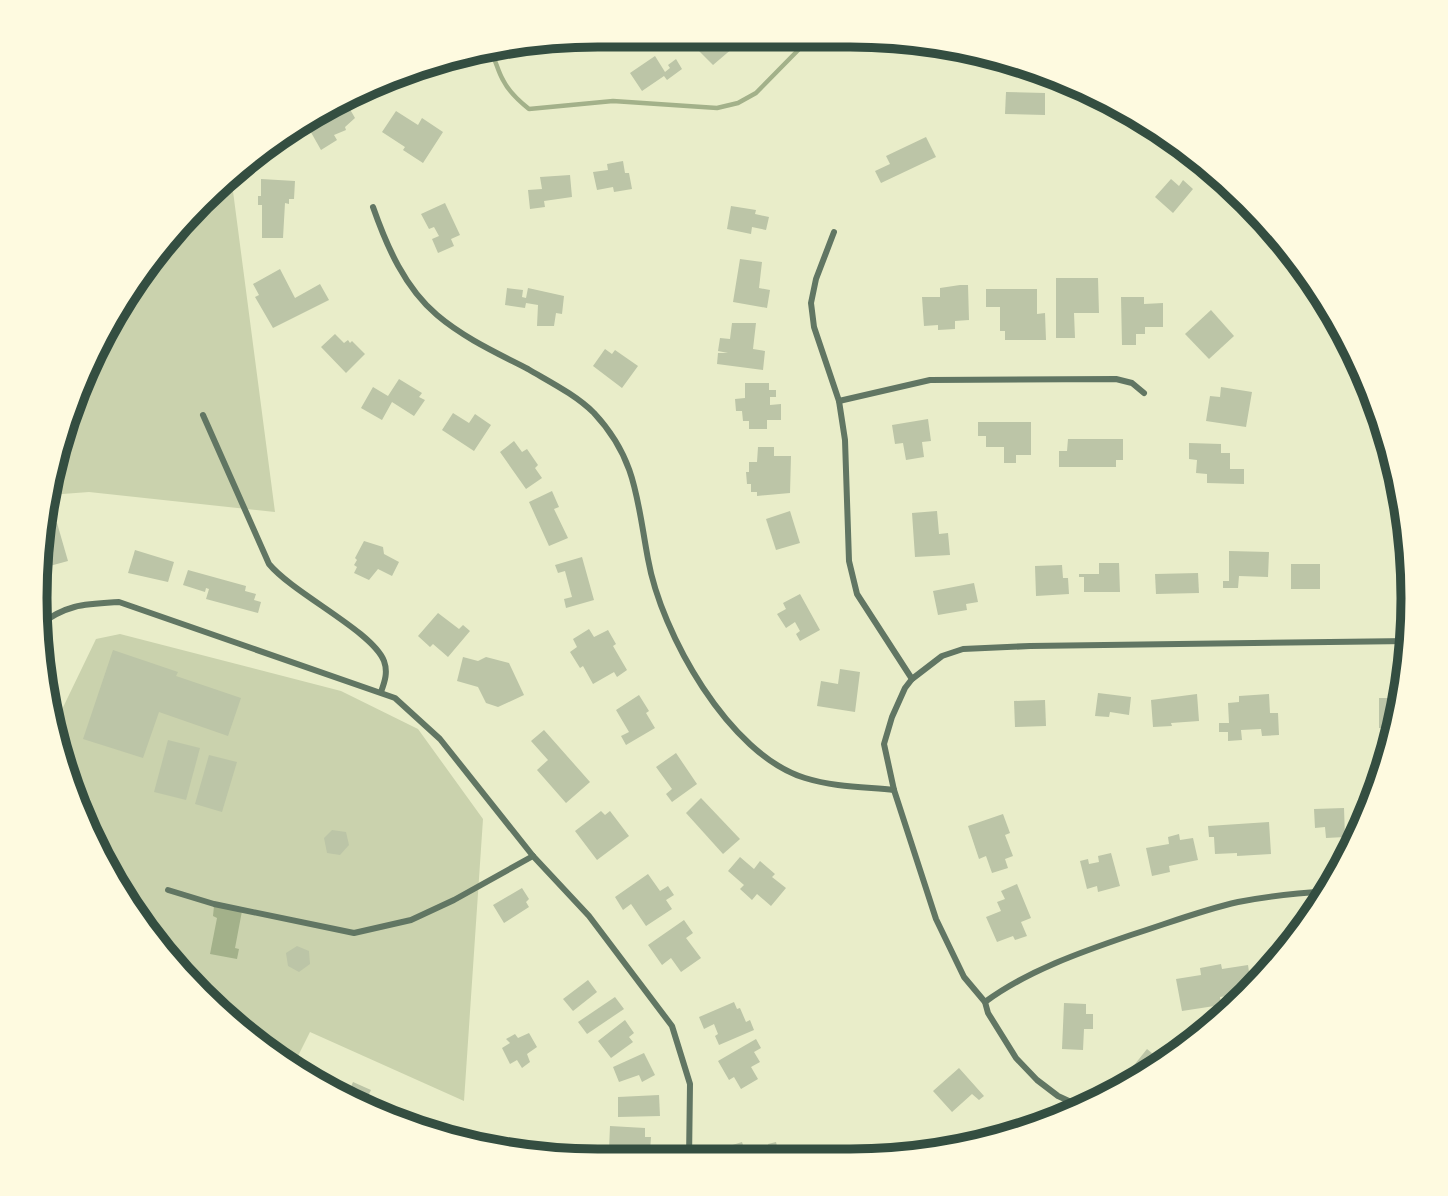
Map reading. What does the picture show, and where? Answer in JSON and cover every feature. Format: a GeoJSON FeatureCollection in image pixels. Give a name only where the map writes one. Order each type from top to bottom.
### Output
{"type":"FeatureCollection","features":[{"type":"Feature","properties":{"kind":"street"},"geometry":{"type":"LineString","coordinates":[[373,207],[383,237],[402,273],[416,294],[436,314],[456,329],[572,396],[593,412],[616,441],[629,467],[638,495],[648,559],[656,594],[667,622],[685,659],[717,706],[750,745],[773,763],[804,778],[829,784],[894,790]]}},
{"type":"Feature","properties":{"kind":"street"},"geometry":{"type":"LineString","coordinates":[[834,232],[816,279],[811,303],[814,327],[839,401],[845,440],[849,561],[857,594],[912,679]]}},
{"type":"Feature","properties":{"kind":"street"},"geometry":{"type":"LineString","coordinates":[[839,401],[930,380],[974,378],[1116,379],[1132,383],[1144,393]]}},
{"type":"Feature","properties":{"kind":"street"},"geometry":{"type":"LineString","coordinates":[[203,415],[269,564],[281,578],[369,641],[384,660],[387,675],[381,692]]}},
{"type":"Feature","properties":{"kind":"street"},"geometry":{"type":"LineString","coordinates":[[48,619],[56,612],[87,604],[118,603],[395,698],[440,739],[533,856],[589,916],[672,1026],[690,1084],[689,1149]]}},
{"type":"Feature","properties":{"kind":"street"},"geometry":{"type":"LineString","coordinates":[[1071,1102],[1037,1080],[1016,1058],[988,1013],[985,1002],[964,977],[936,919],[894,790],[884,744],[905,688],[912,679],[942,656],[964,649],[1399,640]]}},
{"type":"Feature","properties":{"kind":"street"},"geometry":{"type":"LineString","coordinates":[[168,890],[214,904],[354,933],[411,920],[454,900],[533,856]]}},
{"type":"Feature","properties":{"kind":"street"},"geometry":{"type":"LineString","coordinates":[[985,1002],[1000,991],[1081,952],[1163,924],[1238,902],[1315,892]]}},
{"type":"Feature","properties":{"kind":"shaded area"},"geometry":{"type":"Polygon","coordinates":[[[232,187],[275,512],[89,492],[57,494],[76,421],[104,354],[140,292],[161,263],[184,235],[232,187]]]}},
{"type":"Feature","properties":{"kind":"shaded area"},"geometry":{"type":"Polygon","coordinates":[[[120,634],[341,691],[418,729],[483,819],[464,1101],[310,1032],[297,1059],[235,1012],[184,961],[161,933],[140,904],[104,842],[76,775],[60,714],[96,639],[120,634]]]}},
{"type":"Feature","properties":{"kind":"shaded area"},"geometry":{"type":"Polygon","coordinates":[[[214,906],[242,911],[235,948],[239,949],[237,959],[210,954],[217,918],[213,916],[214,906]]]}},
{"type":"Feature","properties":{"kind":"building"},"geometry":{"type":"Polygon","coordinates":[[[695,47],[734,47],[713,65],[695,47]]]}},
{"type":"Feature","properties":{"kind":"building"},"geometry":{"type":"Polygon","coordinates":[[[655,56],[665,72],[670,68],[668,65],[676,59],[682,69],[667,80],[664,76],[642,91],[630,73],[655,56]]]}},
{"type":"Feature","properties":{"kind":"building"},"geometry":{"type":"Polygon","coordinates":[[[1006,92],[1045,93],[1045,115],[1005,114],[1006,92]]]}},
{"type":"Feature","properties":{"kind":"building"},"geometry":{"type":"Polygon","coordinates":[[[349,107],[355,118],[345,127],[346,130],[334,135],[337,140],[321,150],[309,129],[349,107]]]}},
{"type":"Feature","properties":{"kind":"building"},"geometry":{"type":"Polygon","coordinates":[[[396,111],[418,125],[422,118],[443,132],[423,163],[382,132],[396,111]]]}},
{"type":"Feature","properties":{"kind":"building"},"geometry":{"type":"Polygon","coordinates":[[[926,137],[936,157],[881,183],[875,171],[890,164],[886,156],[926,137]]]}},
{"type":"Feature","properties":{"kind":"building"},"geometry":{"type":"Polygon","coordinates":[[[623,161],[632,189],[614,192],[613,187],[597,190],[593,172],[608,170],[607,164],[623,161]]]}},
{"type":"Feature","properties":{"kind":"building"},"geometry":{"type":"Polygon","coordinates":[[[570,175],[572,197],[544,201],[545,207],[530,209],[528,190],[542,189],[540,177],[570,175]]]}},
{"type":"Feature","properties":{"kind":"building"},"geometry":{"type":"Polygon","coordinates":[[[261,179],[295,181],[294,199],[289,199],[289,204],[285,203],[283,238],[262,238],[262,205],[258,205],[261,179]]]}},
{"type":"Feature","properties":{"kind":"building"},"geometry":{"type":"Polygon","coordinates":[[[1171,179],[1179,186],[1183,180],[1193,189],[1173,213],[1155,197],[1171,179]]]}},
{"type":"Feature","properties":{"kind":"building"},"geometry":{"type":"Polygon","coordinates":[[[445,203],[460,235],[451,239],[454,246],[438,253],[432,239],[439,236],[434,227],[429,229],[421,214],[445,203]]]}},
{"type":"Feature","properties":{"kind":"building"},"geometry":{"type":"Polygon","coordinates":[[[731,206],[756,210],[755,214],[769,217],[766,230],[752,227],[751,234],[727,229],[731,206]]]}},
{"type":"Feature","properties":{"kind":"building"},"geometry":{"type":"Polygon","coordinates":[[[740,259],[762,262],[759,288],[770,290],[767,308],[733,302],[740,259]]]}},
{"type":"Feature","properties":{"kind":"building"},"geometry":{"type":"Polygon","coordinates":[[[280,269],[295,298],[320,284],[329,300],[273,328],[255,297],[259,295],[253,284],[280,269]]]}},
{"type":"Feature","properties":{"kind":"building"},"geometry":{"type":"Polygon","coordinates":[[[1056,278],[1098,278],[1099,313],[1074,313],[1075,338],[1056,338],[1056,278]]]}},
{"type":"Feature","properties":{"kind":"building"},"geometry":{"type":"Polygon","coordinates":[[[968,285],[969,320],[955,321],[955,329],[938,330],[938,325],[924,326],[922,297],[940,297],[940,288],[968,285]]]}},
{"type":"Feature","properties":{"kind":"building"},"geometry":{"type":"Polygon","coordinates":[[[507,288],[523,290],[522,297],[526,298],[528,288],[564,296],[562,314],[556,313],[554,326],[537,326],[538,305],[526,303],[525,308],[505,305],[507,288]]]}},
{"type":"Feature","properties":{"kind":"building"},"geometry":{"type":"Polygon","coordinates":[[[986,289],[1037,289],[1037,314],[1045,313],[1046,340],[1005,340],[1005,331],[1000,331],[1000,307],[986,307],[986,289]]]}},
{"type":"Feature","properties":{"kind":"building"},"geometry":{"type":"Polygon","coordinates":[[[1121,297],[1144,297],[1144,304],[1163,303],[1163,327],[1145,327],[1145,334],[1136,334],[1136,345],[1122,345],[1121,297]]]}},
{"type":"Feature","properties":{"kind":"building"},"geometry":{"type":"Polygon","coordinates":[[[1211,310],[1234,336],[1209,359],[1185,334],[1211,310]]]}},
{"type":"Feature","properties":{"kind":"building"},"geometry":{"type":"Polygon","coordinates":[[[732,323],[756,323],[753,349],[765,351],[763,370],[717,364],[718,353],[728,353],[718,351],[720,338],[730,339],[732,323]]]}},
{"type":"Feature","properties":{"kind":"building"},"geometry":{"type":"Polygon","coordinates":[[[335,334],[344,343],[352,341],[365,354],[346,373],[321,347],[335,334]]]}},
{"type":"Feature","properties":{"kind":"building"},"geometry":{"type":"Polygon","coordinates":[[[605,349],[612,354],[615,350],[638,366],[622,388],[593,366],[605,349]]]}},
{"type":"Feature","properties":{"kind":"building"},"geometry":{"type":"Polygon","coordinates":[[[399,379],[422,393],[419,397],[425,400],[414,416],[392,402],[382,420],[361,408],[373,387],[388,396],[399,379]]]}},
{"type":"Feature","properties":{"kind":"building"},"geometry":{"type":"Polygon","coordinates":[[[745,383],[769,383],[769,390],[776,390],[776,397],[770,397],[770,405],[781,404],[781,420],[767,420],[767,429],[749,429],[749,421],[743,421],[742,411],[736,411],[735,399],[745,398],[745,383]]]}},
{"type":"Feature","properties":{"kind":"building"},"geometry":{"type":"Polygon","coordinates":[[[1221,387],[1252,392],[1246,427],[1206,421],[1210,396],[1220,397],[1221,387]]]}},
{"type":"Feature","properties":{"kind":"building"},"geometry":{"type":"Polygon","coordinates":[[[453,413],[469,423],[475,414],[491,425],[474,451],[442,430],[453,413]]]}},
{"type":"Feature","properties":{"kind":"building"},"geometry":{"type":"Polygon","coordinates":[[[928,419],[931,441],[922,442],[924,457],[906,460],[903,443],[895,444],[892,425],[928,419]]]}},
{"type":"Feature","properties":{"kind":"building"},"geometry":{"type":"Polygon","coordinates":[[[978,422],[1031,422],[1031,455],[1016,455],[1016,463],[1004,463],[1004,447],[986,447],[986,436],[978,436],[978,422]]]}},
{"type":"Feature","properties":{"kind":"building"},"geometry":{"type":"Polygon","coordinates":[[[1068,439],[1123,439],[1123,460],[1116,460],[1116,467],[1059,467],[1059,451],[1067,451],[1068,439]]]}},
{"type":"Feature","properties":{"kind":"building"},"geometry":{"type":"Polygon","coordinates":[[[514,441],[522,452],[527,449],[538,465],[535,468],[542,478],[526,489],[500,452],[514,441]]]}},
{"type":"Feature","properties":{"kind":"building"},"geometry":{"type":"Polygon","coordinates":[[[1189,443],[1221,444],[1221,453],[1230,453],[1230,469],[1244,469],[1244,484],[1207,483],[1207,474],[1196,473],[1197,460],[1189,459],[1189,443]]]}},
{"type":"Feature","properties":{"kind":"building"},"geometry":{"type":"Polygon","coordinates":[[[758,447],[774,447],[774,456],[791,456],[790,493],[757,496],[757,492],[751,492],[746,472],[749,472],[749,462],[757,462],[758,447]]]}},
{"type":"Feature","properties":{"kind":"building"},"geometry":{"type":"Polygon","coordinates":[[[552,491],[559,507],[554,509],[568,538],[549,546],[529,502],[552,491]]]}},
{"type":"Feature","properties":{"kind":"building"},"geometry":{"type":"Polygon","coordinates":[[[790,511],[800,543],[776,550],[766,519],[790,511]]]}},
{"type":"Feature","properties":{"kind":"building"},"geometry":{"type":"Polygon","coordinates":[[[937,511],[939,534],[948,533],[950,555],[915,557],[912,513],[937,511]]]}},
{"type":"Feature","properties":{"kind":"building"},"geometry":{"type":"Polygon","coordinates":[[[57,523],[68,561],[48,566],[48,562],[52,524],[57,523]]]}},
{"type":"Feature","properties":{"kind":"building"},"geometry":{"type":"Polygon","coordinates":[[[364,541],[383,547],[384,554],[399,562],[392,576],[378,569],[369,580],[354,573],[357,567],[354,565],[357,560],[355,558],[364,541]]]}},
{"type":"Feature","properties":{"kind":"building"},"geometry":{"type":"Polygon","coordinates":[[[135,550],[174,562],[168,582],[128,573],[135,550]]]}},
{"type":"Feature","properties":{"kind":"building"},"geometry":{"type":"Polygon","coordinates":[[[1229,551],[1269,552],[1268,577],[1239,576],[1238,588],[1223,588],[1223,581],[1229,581],[1229,551]]]}},
{"type":"Feature","properties":{"kind":"building"},"geometry":{"type":"Polygon","coordinates":[[[582,557],[594,600],[566,608],[564,599],[572,597],[565,571],[558,573],[555,565],[582,557]]]}},
{"type":"Feature","properties":{"kind":"building"},"geometry":{"type":"Polygon","coordinates":[[[1099,563],[1119,563],[1120,592],[1084,592],[1084,577],[1079,577],[1079,574],[1099,574],[1099,563]]]}},
{"type":"Feature","properties":{"kind":"building"},"geometry":{"type":"Polygon","coordinates":[[[1291,564],[1320,564],[1320,589],[1291,589],[1291,564]]]}},
{"type":"Feature","properties":{"kind":"building"},"geometry":{"type":"Polygon","coordinates":[[[1062,565],[1063,578],[1068,578],[1069,594],[1036,596],[1035,566],[1062,565]]]}},
{"type":"Feature","properties":{"kind":"building"},"geometry":{"type":"Polygon","coordinates":[[[188,570],[246,586],[245,591],[256,594],[254,600],[261,602],[258,613],[206,599],[209,589],[206,588],[205,592],[183,585],[188,570]]]}},
{"type":"Feature","properties":{"kind":"building"},"geometry":{"type":"Polygon","coordinates":[[[1198,573],[1199,593],[1156,594],[1155,574],[1198,573]]]}},
{"type":"Feature","properties":{"kind":"building"},"geometry":{"type":"Polygon","coordinates":[[[974,583],[978,602],[966,604],[967,610],[938,615],[933,591],[974,583]]]}},
{"type":"Feature","properties":{"kind":"building"},"geometry":{"type":"Polygon","coordinates":[[[800,594],[820,630],[800,641],[796,634],[800,631],[795,622],[786,628],[777,614],[786,609],[783,603],[800,594]]]}},
{"type":"Feature","properties":{"kind":"building"},"geometry":{"type":"Polygon","coordinates":[[[438,613],[459,629],[463,625],[470,631],[448,657],[433,644],[430,647],[418,636],[438,613]]]}},
{"type":"Feature","properties":{"kind":"building"},"geometry":{"type":"Polygon","coordinates":[[[589,629],[594,637],[608,630],[616,644],[613,646],[627,670],[617,677],[614,672],[593,684],[583,666],[580,668],[570,652],[577,647],[573,639],[589,629]]]}},
{"type":"Feature","properties":{"kind":"building"},"geometry":{"type":"Polygon","coordinates":[[[113,650],[178,672],[176,676],[241,698],[228,736],[159,712],[143,758],[83,739],[113,650]]]}},
{"type":"Feature","properties":{"kind":"building"},"geometry":{"type":"Polygon","coordinates":[[[463,657],[478,661],[486,657],[509,663],[524,695],[498,707],[486,703],[478,687],[457,681],[463,657]]]}},
{"type":"Feature","properties":{"kind":"building"},"geometry":{"type":"Polygon","coordinates":[[[840,669],[860,672],[855,712],[817,706],[821,681],[838,684],[840,669]]]}},
{"type":"Feature","properties":{"kind":"building"},"geometry":{"type":"Polygon","coordinates":[[[1098,693],[1131,697],[1129,715],[1110,712],[1109,717],[1095,716],[1098,693]]]}},
{"type":"Feature","properties":{"kind":"building"},"geometry":{"type":"Polygon","coordinates":[[[1197,694],[1199,721],[1153,727],[1151,700],[1197,694]]]}},
{"type":"Feature","properties":{"kind":"building"},"geometry":{"type":"Polygon","coordinates":[[[1269,694],[1270,713],[1278,713],[1279,735],[1262,736],[1261,729],[1241,730],[1242,740],[1228,741],[1228,732],[1219,732],[1219,723],[1229,723],[1228,703],[1239,702],[1239,696],[1269,694]]]}},
{"type":"Feature","properties":{"kind":"building"},"geometry":{"type":"Polygon","coordinates":[[[639,695],[655,728],[626,745],[621,736],[629,732],[616,710],[639,695]]]}},
{"type":"Feature","properties":{"kind":"building"},"geometry":{"type":"Polygon","coordinates":[[[1379,698],[1391,698],[1385,728],[1379,728],[1379,698]]]}},
{"type":"Feature","properties":{"kind":"building"},"geometry":{"type":"Polygon","coordinates":[[[1045,700],[1046,726],[1015,727],[1014,701],[1045,700]]]}},
{"type":"Feature","properties":{"kind":"building"},"geometry":{"type":"Polygon","coordinates":[[[544,730],[590,782],[566,803],[537,770],[548,760],[531,741],[544,730]]]}},
{"type":"Feature","properties":{"kind":"building"},"geometry":{"type":"Polygon","coordinates":[[[168,740],[200,748],[186,800],[154,792],[168,740]]]}},
{"type":"Feature","properties":{"kind":"building"},"geometry":{"type":"Polygon","coordinates":[[[676,753],[697,784],[672,802],[666,794],[672,789],[656,767],[676,753]]]}},
{"type":"Feature","properties":{"kind":"building"},"geometry":{"type":"Polygon","coordinates":[[[209,755],[237,762],[222,812],[195,804],[209,755]]]}},
{"type":"Feature","properties":{"kind":"building"},"geometry":{"type":"Polygon","coordinates":[[[701,798],[740,839],[723,854],[686,813],[701,798]]]}},
{"type":"Feature","properties":{"kind":"building"},"geometry":{"type":"Polygon","coordinates":[[[1344,808],[1345,837],[1326,838],[1325,827],[1315,828],[1314,809],[1344,808]]]}},
{"type":"Feature","properties":{"kind":"building"},"geometry":{"type":"Polygon","coordinates":[[[601,811],[605,815],[610,811],[629,836],[597,860],[575,831],[601,811]]]}},
{"type":"Feature","properties":{"kind":"building"},"geometry":{"type":"Polygon","coordinates":[[[1003,814],[1010,833],[1005,835],[1013,856],[1005,859],[1008,868],[992,873],[986,856],[979,859],[968,826],[1003,814]]]}},
{"type":"Feature","properties":{"kind":"building"},"geometry":{"type":"Polygon","coordinates":[[[1269,822],[1271,854],[1215,854],[1214,837],[1209,837],[1208,826],[1269,822]]]}},
{"type":"Feature","properties":{"kind":"building"},"geometry":{"type":"Polygon","coordinates":[[[332,830],[346,832],[349,845],[340,855],[327,853],[324,838],[332,830]]]}},
{"type":"Feature","properties":{"kind":"building"},"geometry":{"type":"Polygon","coordinates":[[[1179,834],[1180,840],[1193,838],[1198,860],[1169,866],[1170,872],[1152,876],[1146,848],[1169,844],[1168,837],[1179,834]]]}},
{"type":"Feature","properties":{"kind":"building"},"geometry":{"type":"Polygon","coordinates":[[[1111,853],[1120,886],[1098,892],[1097,886],[1087,889],[1080,861],[1088,859],[1089,864],[1099,862],[1098,856],[1111,853]]]}},
{"type":"Feature","properties":{"kind":"building"},"geometry":{"type":"Polygon","coordinates":[[[740,857],[754,869],[760,861],[775,874],[772,877],[786,888],[771,906],[757,894],[752,900],[740,889],[744,885],[728,871],[740,857]]]}},
{"type":"Feature","properties":{"kind":"building"},"geometry":{"type":"Polygon","coordinates":[[[648,874],[660,891],[668,886],[674,895],[666,900],[672,909],[646,926],[631,904],[623,910],[615,897],[648,874]]]}},
{"type":"Feature","properties":{"kind":"building"},"geometry":{"type":"Polygon","coordinates":[[[1017,884],[1031,918],[1021,922],[1027,936],[1015,940],[1013,936],[997,942],[986,917],[1001,911],[997,902],[1005,899],[1001,891],[1017,884]]]}},
{"type":"Feature","properties":{"kind":"building"},"geometry":{"type":"Polygon","coordinates":[[[522,888],[529,899],[526,902],[529,907],[504,923],[493,905],[522,888]]]}},
{"type":"Feature","properties":{"kind":"building"},"geometry":{"type":"Polygon","coordinates":[[[684,920],[693,933],[686,938],[701,958],[681,972],[671,958],[662,965],[648,945],[684,920]]]}},
{"type":"Feature","properties":{"kind":"building"},"geometry":{"type":"Polygon","coordinates":[[[297,946],[309,951],[310,964],[299,972],[288,966],[286,953],[297,946]]]}},
{"type":"Feature","properties":{"kind":"building"},"geometry":{"type":"Polygon","coordinates":[[[1221,964],[1222,969],[1248,965],[1250,976],[1230,995],[1220,997],[1220,1005],[1182,1011],[1176,979],[1201,975],[1200,968],[1221,964]]]}},
{"type":"Feature","properties":{"kind":"building"},"geometry":{"type":"Polygon","coordinates":[[[588,980],[597,992],[573,1011],[563,999],[588,980]]]}},
{"type":"Feature","properties":{"kind":"building"},"geometry":{"type":"Polygon","coordinates":[[[615,997],[624,1009],[587,1034],[578,1022],[615,997]]]}},
{"type":"Feature","properties":{"kind":"building"},"geometry":{"type":"Polygon","coordinates":[[[734,1002],[746,1022],[750,1020],[754,1030],[719,1045],[714,1024],[704,1029],[699,1017],[734,1002]]]}},
{"type":"Feature","properties":{"kind":"building"},"geometry":{"type":"Polygon","coordinates":[[[1064,1003],[1086,1004],[1086,1014],[1093,1014],[1093,1029],[1084,1029],[1083,1050],[1062,1049],[1064,1003]]]}},
{"type":"Feature","properties":{"kind":"building"},"geometry":{"type":"Polygon","coordinates":[[[625,1020],[634,1033],[629,1037],[633,1042],[611,1058],[598,1041],[625,1020]]]}},
{"type":"Feature","properties":{"kind":"building"},"geometry":{"type":"Polygon","coordinates":[[[529,1033],[537,1047],[527,1054],[530,1062],[522,1068],[517,1060],[510,1064],[502,1048],[510,1043],[506,1039],[515,1034],[518,1038],[529,1033]]]}},
{"type":"Feature","properties":{"kind":"building"},"geometry":{"type":"Polygon","coordinates":[[[756,1039],[761,1048],[754,1052],[760,1062],[751,1067],[758,1079],[741,1089],[734,1077],[729,1080],[718,1061],[756,1039]]]}},
{"type":"Feature","properties":{"kind":"building"},"geometry":{"type":"Polygon","coordinates":[[[1147,1049],[1156,1056],[1133,1070],[1131,1069],[1147,1049]]]}},
{"type":"Feature","properties":{"kind":"building"},"geometry":{"type":"Polygon","coordinates":[[[644,1053],[655,1075],[642,1082],[639,1075],[619,1082],[613,1067],[644,1053]]]}},
{"type":"Feature","properties":{"kind":"building"},"geometry":{"type":"Polygon","coordinates":[[[959,1068],[984,1096],[979,1100],[972,1094],[952,1112],[933,1091],[959,1068]]]}},
{"type":"Feature","properties":{"kind":"building"},"geometry":{"type":"Polygon","coordinates":[[[353,1082],[371,1090],[367,1098],[350,1090],[353,1082]]]}},
{"type":"Feature","properties":{"kind":"building"},"geometry":{"type":"Polygon","coordinates":[[[659,1095],[660,1116],[618,1117],[618,1097],[659,1095]]]}},
{"type":"Feature","properties":{"kind":"building"},"geometry":{"type":"Polygon","coordinates":[[[610,1126],[645,1128],[645,1137],[651,1137],[650,1149],[609,1149],[610,1126]]]}},
{"type":"Feature","properties":{"kind":"building"},"geometry":{"type":"Polygon","coordinates":[[[742,1142],[744,1149],[723,1149],[742,1142]]]}},
{"type":"Feature","properties":{"kind":"building"},"geometry":{"type":"Polygon","coordinates":[[[776,1142],[778,1149],[769,1149],[768,1144],[776,1142]]]}},
{"type":"Feature","properties":{"kind":"waterway"},"geometry":{"type":"LineString","coordinates":[[493,58],[505,84],[529,109],[613,101],[717,108],[738,103],[756,93],[801,47]]}}]}
